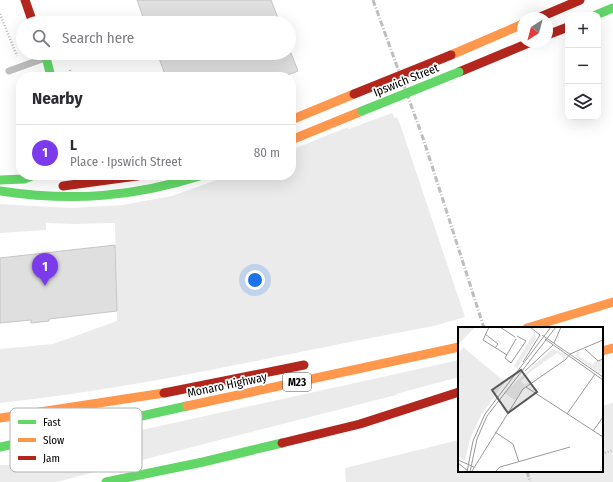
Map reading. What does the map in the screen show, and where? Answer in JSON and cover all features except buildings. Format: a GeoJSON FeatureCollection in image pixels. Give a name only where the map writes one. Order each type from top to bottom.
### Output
{"type":"FeatureCollection","features":[{"type":"Feature","properties":{"kind":"main road"},"geometry":{"type":"LineString","coordinates":[[25,0],[31,16]]}},
{"type":"Feature","properties":{"kind":"main road"},"geometry":{"type":"LineString","coordinates":[[552,12],[580,0]]}},
{"type":"Feature","properties":{"kind":"main road"},"geometry":{"type":"LineString","coordinates":[[601,13],[613,8]]}},
{"type":"Feature","properties":{"kind":"main road","name":"Ipswich Street"},"geometry":{"type":"LineString","coordinates":[[296,118],[517,27]]}},
{"type":"Feature","properties":{"kind":"main road"},"geometry":{"type":"LineString","coordinates":[[553,33],[565,28]]}},
{"type":"Feature","properties":{"kind":"main road","name":"Ipswich Street"},"geometry":{"type":"LineString","coordinates":[[296,138],[517,48]]}},
{"type":"Feature","properties":{"kind":"main road"},"geometry":{"type":"LineString","coordinates":[[47,60],[50,72]]}},
{"type":"Feature","properties":{"kind":"main road"},"geometry":{"type":"LineString","coordinates":[[48,60],[54,72]]}},
{"type":"Feature","properties":{"kind":"main road"},"geometry":{"type":"LineString","coordinates":[[0,180],[16,179]]}},
{"type":"Feature","properties":{"kind":"main road"},"geometry":{"type":"LineString","coordinates":[[89,180],[92,184],[105,191],[132,194]]}},
{"type":"Feature","properties":{"kind":"main road"},"geometry":{"type":"LineString","coordinates":[[0,191],[92,184],[115,180]]}},
{"type":"Feature","properties":{"kind":"main road"},"geometry":{"type":"LineString","coordinates":[[0,191],[63,199],[132,194],[164,188],[188,180]]}},
{"type":"Feature","properties":{"kind":"main road"},"geometry":{"type":"LineString","coordinates":[[530,327],[613,302]]}},
{"type":"Feature","properties":{"kind":"main road"},"geometry":{"type":"LineString","coordinates":[[416,346],[455,348]]}},
{"type":"Feature","properties":{"kind":"main road","name":"Monaro Highway"},"geometry":{"type":"LineString","coordinates":[[142,416],[455,348]]}},
{"type":"Feature","properties":{"kind":"main road"},"geometry":{"type":"LineString","coordinates":[[603,351],[613,348]]}},
{"type":"Feature","properties":{"kind":"main road"},"geometry":{"type":"LineString","coordinates":[[68,408],[137,398],[311,364]]}},
{"type":"Feature","properties":{"kind":"main road"},"geometry":{"type":"LineString","coordinates":[[106,482],[203,462],[360,424],[458,392]]}},
{"type":"Feature","properties":{"kind":"main road"},"geometry":{"type":"LineString","coordinates":[[0,418],[10,417]]}},
{"type":"Feature","properties":{"kind":"main road","name":"Monaro Highway"},"geometry":{"type":"LineString","coordinates":[[0,447],[10,445]]}},
{"type":"Feature","properties":{"kind":"main road"},"geometry":{"type":"LineString","coordinates":[[187,475],[203,462]]}},
{"type":"Feature","properties":{"kind":"lane"},"geometry":{"type":"LineString","coordinates":[[9,71],[35,60]]}},
{"type":"Feature","properties":{"kind":"path"},"geometry":{"type":"LineString","coordinates":[[0,14],[16,52]]}},
{"type":"Feature","properties":{"kind":"path"},"geometry":{"type":"LineString","coordinates":[[19,60],[22,66]]}},
{"type":"Feature","properties":{"kind":"path"},"geometry":{"type":"LineString","coordinates":[[603,454],[613,450]]}},
{"type":"Feature","properties":{"kind":"shaded area"},"geometry":{"type":"Polygon","coordinates":[[[392,113],[395,118],[397,117],[465,317],[434,326],[164,379],[0,403],[0,349],[53,344],[117,321],[115,223],[46,223],[46,230],[0,233],[0,204],[71,208],[122,205],[172,196],[217,180],[296,180],[296,148],[348,127],[349,129],[392,113]]]}},
{"type":"Feature","properties":{"kind":"shaded area"},"geometry":{"type":"Polygon","coordinates":[[[458,360],[458,377],[396,395],[142,460],[142,430],[458,360]]]}},
{"type":"Feature","properties":{"kind":"shaded area"},"geometry":{"type":"Polygon","coordinates":[[[613,403],[613,482],[346,482],[345,468],[458,440],[458,472],[603,472],[603,406],[613,403]]]}},
{"type":"Feature","properties":{"kind":"shaded area"},"geometry":{"type":"Polygon","coordinates":[[[0,465],[10,465],[10,472],[95,472],[56,482],[0,482],[0,465]]]}},
{"type":"Feature","properties":{"kind":"railway"},"geometry":{"type":"LineString","coordinates":[[373,0],[424,141],[484,327]]}},
{"type":"Feature","properties":{"kind":"railway"},"geometry":{"type":"LineString","coordinates":[[527,472],[530,482]]}},
{"type":"Feature","properties":{"kind":"traffic: fast"},"geometry":{"type":"LineString","coordinates":[[601,13],[613,8]]}},
{"type":"Feature","properties":{"kind":"traffic: fast"},"geometry":{"type":"LineString","coordinates":[[47,60],[50,72]]}},
{"type":"Feature","properties":{"kind":"traffic: fast"},"geometry":{"type":"LineString","coordinates":[[362,111],[459,72]]}},
{"type":"Feature","properties":{"kind":"traffic: fast"},"geometry":{"type":"LineString","coordinates":[[0,180],[16,179]]}},
{"type":"Feature","properties":{"kind":"traffic: fast"},"geometry":{"type":"LineString","coordinates":[[0,191],[78,197],[127,193],[184,180]]}},
{"type":"Feature","properties":{"kind":"traffic: fast"},"geometry":{"type":"LineString","coordinates":[[142,416],[187,406]]}},
{"type":"Feature","properties":{"kind":"traffic: fast"},"geometry":{"type":"LineString","coordinates":[[106,482],[203,462],[282,443]]}},
{"type":"Feature","properties":{"kind":"traffic: fast"},"geometry":{"type":"LineString","coordinates":[[0,447],[10,445]]}},
{"type":"Feature","properties":{"kind":"traffic: slow"},"geometry":{"type":"LineString","coordinates":[[451,55],[517,27]]}},
{"type":"Feature","properties":{"kind":"traffic: slow"},"geometry":{"type":"LineString","coordinates":[[296,118],[354,94]]}},
{"type":"Feature","properties":{"kind":"traffic: slow"},"geometry":{"type":"LineString","coordinates":[[296,138],[362,111]]}},
{"type":"Feature","properties":{"kind":"traffic: slow"},"geometry":{"type":"LineString","coordinates":[[530,327],[613,302]]}},
{"type":"Feature","properties":{"kind":"traffic: slow"},"geometry":{"type":"LineString","coordinates":[[187,406],[458,347]]}},
{"type":"Feature","properties":{"kind":"traffic: slow"},"geometry":{"type":"LineString","coordinates":[[603,351],[613,348]]}},
{"type":"Feature","properties":{"kind":"traffic: slow"},"geometry":{"type":"LineString","coordinates":[[66,408],[164,393]]}},
{"type":"Feature","properties":{"kind":"traffic: slow"},"geometry":{"type":"LineString","coordinates":[[0,418],[10,416]]}},
{"type":"Feature","properties":{"kind":"traffic: jam"},"geometry":{"type":"LineString","coordinates":[[25,0],[31,16]]}},
{"type":"Feature","properties":{"kind":"traffic: jam"},"geometry":{"type":"LineString","coordinates":[[552,12],[580,0]]}},
{"type":"Feature","properties":{"kind":"traffic: jam"},"geometry":{"type":"LineString","coordinates":[[553,33],[565,28]]}},
{"type":"Feature","properties":{"kind":"traffic: jam"},"geometry":{"type":"LineString","coordinates":[[459,72],[517,48]]}},
{"type":"Feature","properties":{"kind":"traffic: jam"},"geometry":{"type":"LineString","coordinates":[[354,94],[451,55]]}},
{"type":"Feature","properties":{"kind":"traffic: jam"},"geometry":{"type":"LineString","coordinates":[[63,186],[107,180]]}},
{"type":"Feature","properties":{"kind":"traffic: jam"},"geometry":{"type":"LineString","coordinates":[[164,393],[304,365]]}},
{"type":"Feature","properties":{"kind":"traffic: jam"},"geometry":{"type":"LineString","coordinates":[[282,443],[360,424],[458,392]]}},
{"type":"Feature","properties":{"kind":"place","name":"L"},"geometry":{"type":"Point","coordinates":[45,286]}}]}
